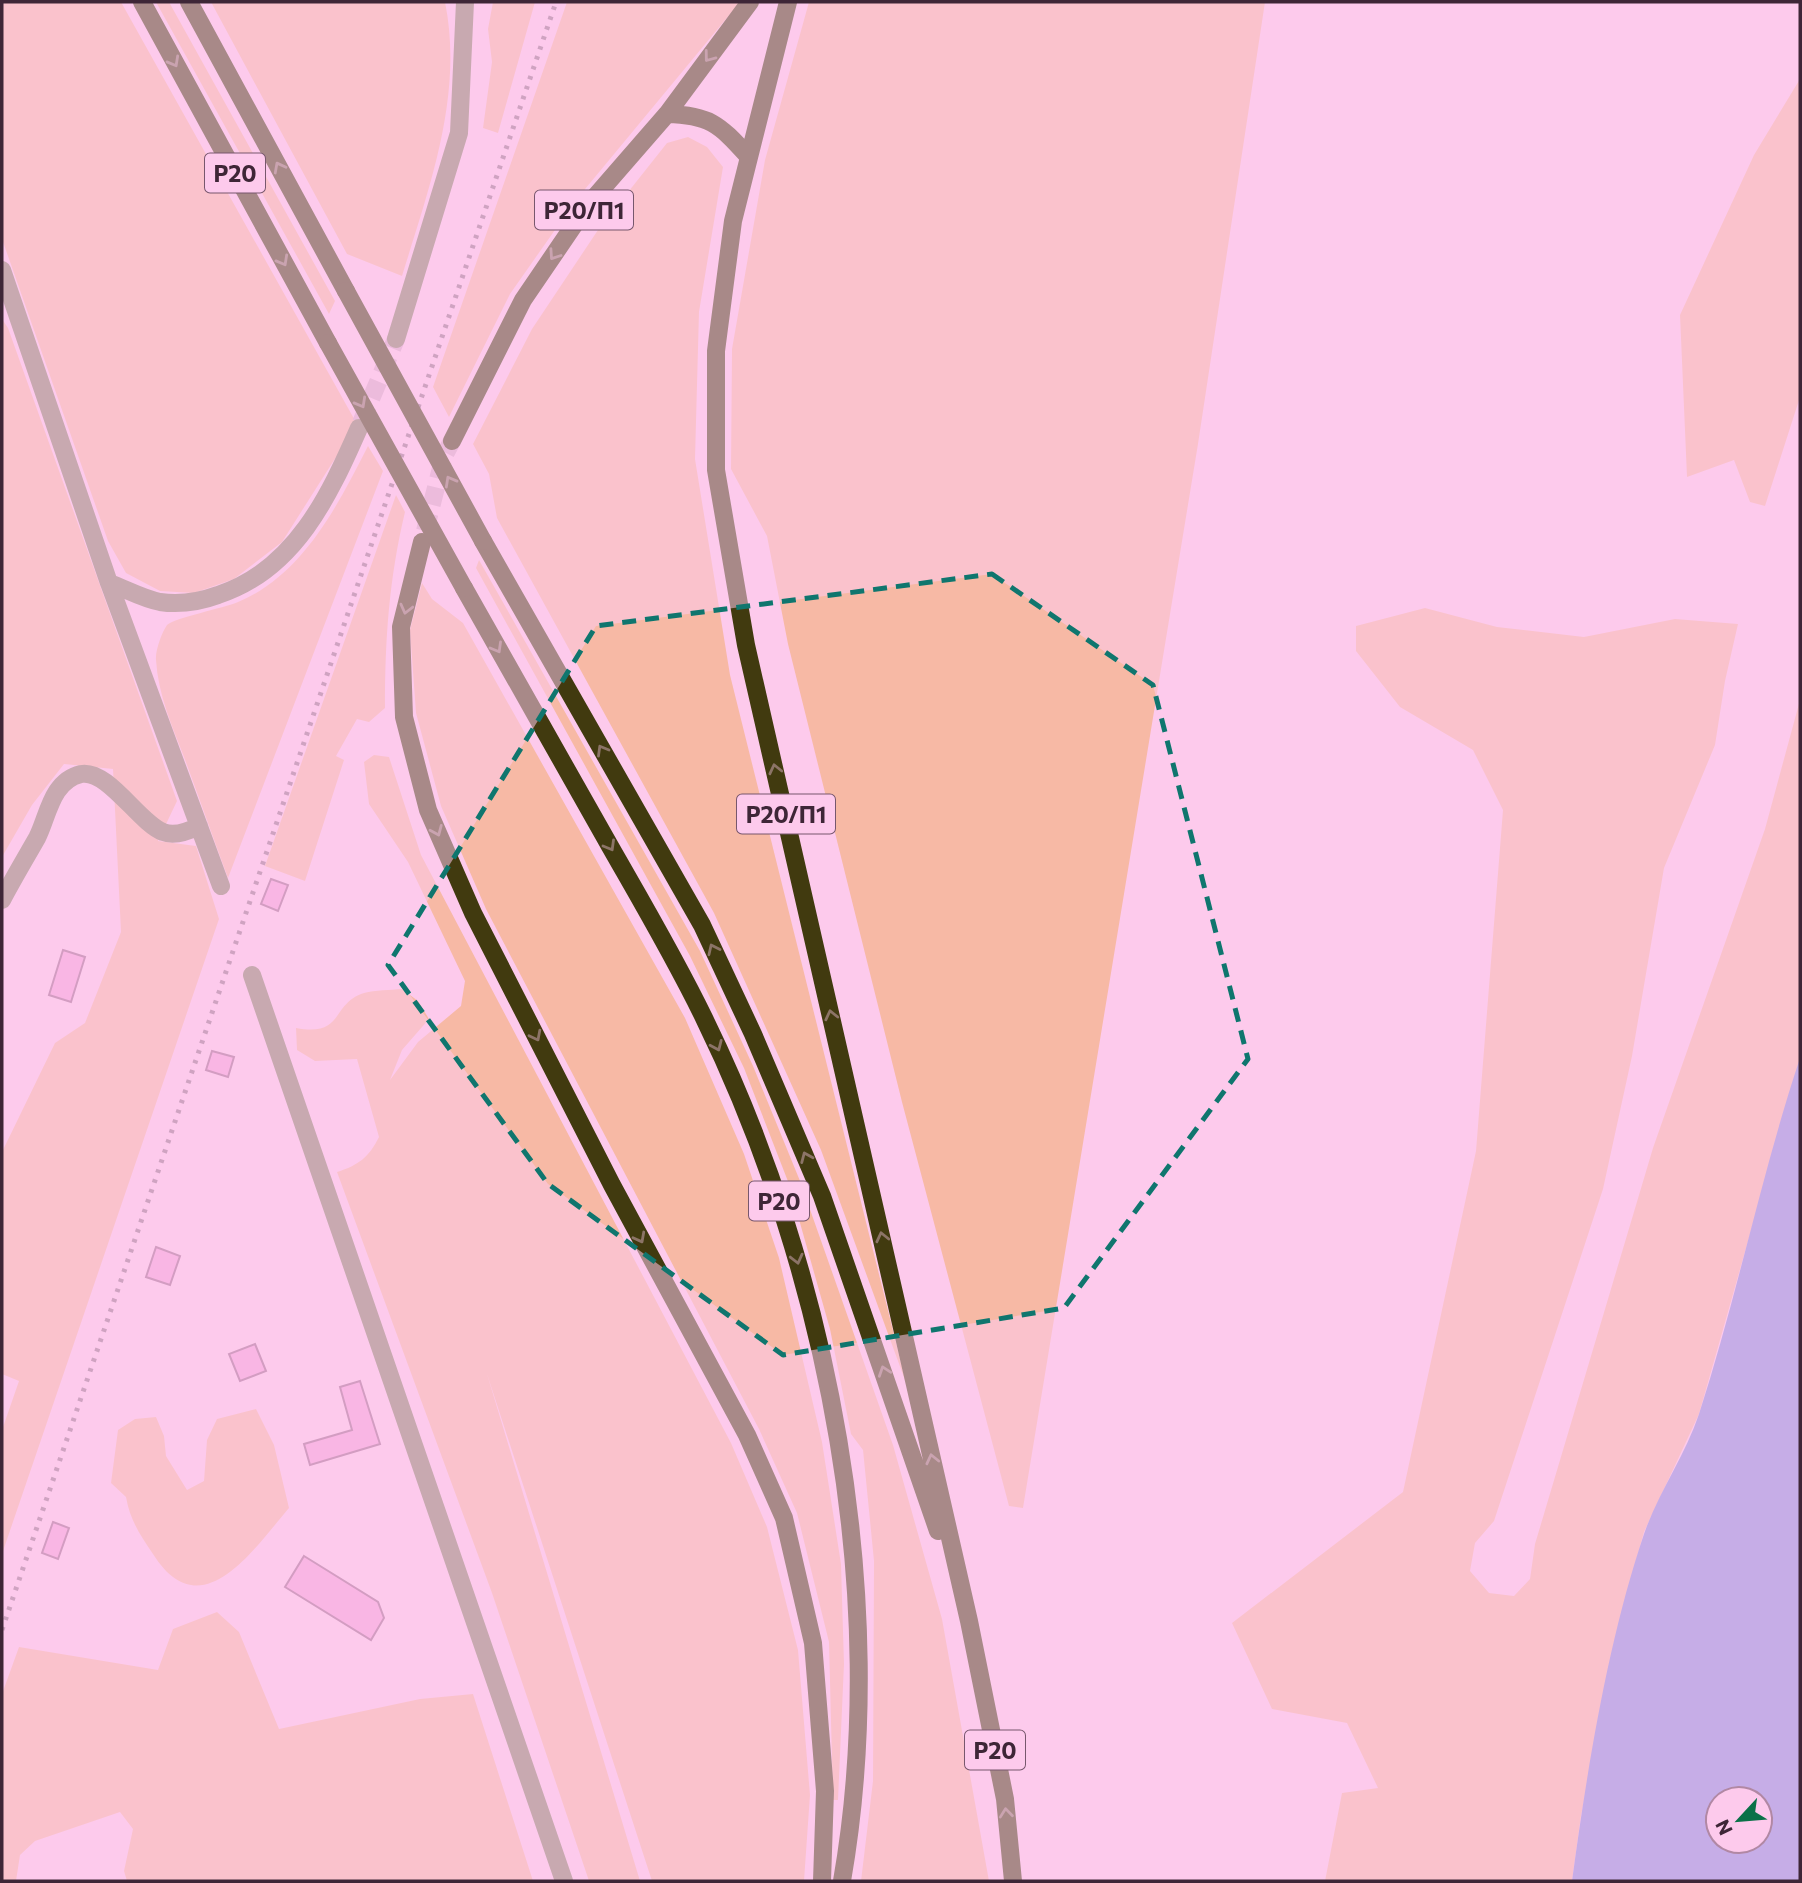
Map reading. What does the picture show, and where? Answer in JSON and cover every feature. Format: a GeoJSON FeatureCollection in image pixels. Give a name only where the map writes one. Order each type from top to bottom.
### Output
{"type":"FeatureCollection","features":[{"type":"Feature","properties":{"kind":"main road","name":"Р20"},"geometry":{"type":"LineString","coordinates":[[142,2],[328,343],[705,1018],[755,1133],[790,1233],[822,1358],[841,1457],[853,1562],[858,1671],[856,1771],[842,1881]]}},
{"type":"Feature","properties":{"kind":"main road","name":"Р20"},"geometry":{"type":"LineString","coordinates":[[189,2],[483,541],[702,925],[753,1034],[822,1196],[969,1621],[1005,1799],[1013,1881]]}},
{"type":"Feature","properties":{"kind":"main road","name":"Р20/П1"},"geometry":{"type":"LineString","coordinates":[[452,441],[523,300],[587,206],[667,114],[750,2]]}},
{"type":"Feature","properties":{"kind":"main road","name":"Р20/П1"},"geometry":{"type":"LineString","coordinates":[[788,2],[747,155],[733,221],[716,351],[716,470],[746,645],[969,1621]]}},
{"type":"Feature","properties":{"kind":"main road"},"geometry":{"type":"LineString","coordinates":[[667,114],[698,115],[722,127],[747,155]]}},
{"type":"Feature","properties":{"kind":"main road"},"geometry":{"type":"LineString","coordinates":[[422,542],[401,627],[404,717],[429,810],[473,914],[612,1185],[747,1435],[784,1518],[814,1643],[825,1791],[822,1881]]}},
{"type":"Feature","properties":{"kind":"street"},"geometry":{"type":"LineString","coordinates":[[396,339],[459,133],[465,2]]}},
{"type":"Feature","properties":{"kind":"street"},"geometry":{"type":"LineString","coordinates":[[2,270],[109,583],[221,886]]}},
{"type":"Feature","properties":{"kind":"street"},"geometry":{"type":"LineString","coordinates":[[109,583],[159,602],[194,603],[235,590],[264,573],[291,549],[331,490],[359,428]]}},
{"type":"Feature","properties":{"kind":"street"},"geometry":{"type":"LineString","coordinates":[[2,900],[39,834],[43,815],[62,785],[81,774],[97,776],[163,832],[183,834],[200,826]]}},
{"type":"Feature","properties":{"kind":"street"},"geometry":{"type":"LineString","coordinates":[[252,975],[564,1881]]}},
{"type":"Feature","properties":{"kind":"highlighted area"},"geometry":{"type":"Polygon","coordinates":[[[992,574],[1153,685],[1248,1059],[1064,1308],[783,1355],[548,1184],[388,965],[596,626],[992,574]]]}},
{"type":"Feature","properties":{"kind":"shaded area"},"geometry":{"type":"Polygon","coordinates":[[[2,2],[121,2],[357,424],[282,542],[234,579],[194,593],[160,591],[126,573],[108,541],[2,239],[2,2]]]}},
{"type":"Feature","properties":{"kind":"shaded area"},"geometry":{"type":"Polygon","coordinates":[[[156,2],[169,2],[335,301],[329,314],[156,2]]]}},
{"type":"Feature","properties":{"kind":"shaded area"},"geometry":{"type":"Polygon","coordinates":[[[211,2],[445,2],[450,37],[447,106],[423,209],[402,276],[347,254],[211,2]]]}},
{"type":"Feature","properties":{"kind":"shaded area"},"geometry":{"type":"Polygon","coordinates":[[[493,2],[535,2],[498,133],[483,128],[492,62],[488,29],[493,2]]]}},
{"type":"Feature","properties":{"kind":"shaded area"},"geometry":{"type":"Polygon","coordinates":[[[567,2],[740,2],[576,200],[510,294],[449,417],[433,387],[567,2]]]}},
{"type":"Feature","properties":{"kind":"shaded area"},"geometry":{"type":"Polygon","coordinates":[[[809,2],[1265,2],[1198,444],[1023,1508],[1009,1506],[902,1102],[788,644],[767,536],[731,469],[732,349],[765,160],[809,2]]]}},
{"type":"Feature","properties":{"kind":"shaded area"},"geometry":{"type":"Polygon","coordinates":[[[1800,79],[1800,397],[1765,506],[1750,502],[1734,460],[1687,477],[1680,315],[1754,155],[1800,79]]]}},
{"type":"Feature","properties":{"kind":"shaded area"},"geometry":{"type":"Polygon","coordinates":[[[688,137],[707,147],[723,167],[699,312],[695,459],[730,675],[906,1383],[821,1150],[714,913],[497,518],[489,474],[473,444],[532,329],[598,230],[667,143],[688,137]]]}},
{"type":"Feature","properties":{"kind":"shaded area"},"geometry":{"type":"Polygon","coordinates":[[[2,319],[8,328],[177,801],[158,841],[196,846],[219,919],[2,1554],[2,1430],[19,1381],[2,1374],[2,1152],[55,1043],[85,1023],[121,932],[113,769],[64,764],[32,805],[2,857],[2,319]]]}},
{"type":"Feature","properties":{"kind":"shaded area"},"geometry":{"type":"Polygon","coordinates":[[[368,446],[383,471],[228,878],[170,722],[157,673],[159,642],[171,622],[238,602],[282,575],[300,556],[331,514],[368,446]]]}},
{"type":"Feature","properties":{"kind":"shaded area"},"geometry":{"type":"Polygon","coordinates":[[[396,495],[405,512],[389,609],[385,708],[369,722],[357,719],[336,756],[344,760],[305,881],[265,866],[396,495]]]}},
{"type":"Feature","properties":{"kind":"shaded area"},"geometry":{"type":"Polygon","coordinates":[[[479,560],[700,951],[753,1066],[800,1181],[893,1445],[942,1619],[989,1881],[861,1881],[873,1781],[874,1561],[863,1450],[851,1434],[830,1329],[789,1184],[744,1068],[690,956],[476,568],[479,560]]]}},
{"type":"Feature","properties":{"kind":"shaded area"},"geometry":{"type":"Polygon","coordinates":[[[422,583],[432,599],[463,623],[685,1018],[744,1154],[779,1258],[822,1442],[841,1564],[844,1664],[838,1800],[833,1800],[829,1642],[797,1513],[759,1429],[486,909],[441,806],[416,713],[410,630],[422,583]]]}},
{"type":"Feature","properties":{"kind":"shaded area"},"geometry":{"type":"Polygon","coordinates":[[[1425,608],[1497,627],[1584,637],[1675,619],[1738,624],[1725,681],[1715,745],[1664,868],[1632,1056],[1603,1189],[1494,1521],[1475,1543],[1470,1571],[1489,1593],[1514,1596],[1530,1579],[1535,1544],[1653,1148],[1765,829],[1800,700],[1800,1058],[1699,1414],[1644,1532],[1634,1568],[1618,1627],[1581,1816],[1572,1881],[1325,1881],[1342,1793],[1378,1788],[1347,1723],[1272,1709],[1232,1623],[1403,1492],[1476,1151],[1503,810],[1473,750],[1400,707],[1356,651],[1356,626],[1425,608]]]}},
{"type":"Feature","properties":{"kind":"shaded area"},"geometry":{"type":"Polygon","coordinates":[[[374,755],[389,757],[421,855],[731,1443],[767,1527],[798,1650],[810,1795],[804,1881],[652,1881],[487,1374],[640,1881],[589,1881],[492,1593],[337,1172],[362,1159],[379,1137],[357,1059],[315,1061],[297,1050],[296,1028],[323,1028],[336,1018],[353,998],[364,993],[402,989],[418,1001],[429,1019],[402,1050],[390,1080],[418,1042],[461,1006],[465,981],[408,862],[369,804],[364,762],[374,755]]]}},
{"type":"Feature","properties":{"kind":"shaded area"},"geometry":{"type":"Polygon","coordinates":[[[256,1409],[274,1445],[289,1508],[259,1544],[226,1575],[208,1584],[189,1585],[171,1576],[153,1554],[136,1527],[126,1497],[111,1483],[118,1430],[135,1419],[156,1417],[164,1436],[166,1456],[187,1490],[204,1481],[207,1440],[217,1419],[256,1409]]]}},
{"type":"Feature","properties":{"kind":"shaded area"},"geometry":{"type":"Polygon","coordinates":[[[217,1612],[239,1632],[279,1729],[420,1699],[473,1694],[533,1881],[127,1881],[124,1871],[133,1829],[120,1812],[35,1841],[20,1855],[16,1881],[2,1881],[2,1694],[19,1647],[158,1670],[173,1629],[217,1612]]]}},
{"type":"Feature","properties":{"kind":"water"},"geometry":{"type":"Polygon","coordinates":[[[1800,1058],[1800,1881],[1572,1881],[1600,1706],[1631,1575],[1650,1519],[1699,1414],[1800,1058]]]}},
{"type":"Feature","properties":{"kind":"building"},"geometry":{"type":"Polygon","coordinates":[[[271,879],[288,885],[278,911],[261,904],[271,879]]]}},
{"type":"Feature","properties":{"kind":"building"},"geometry":{"type":"Polygon","coordinates":[[[63,950],[85,957],[71,1002],[49,995],[63,950]]]}},
{"type":"Feature","properties":{"kind":"building"},"geometry":{"type":"Polygon","coordinates":[[[212,1051],[234,1057],[228,1077],[206,1070],[212,1051]]]}},
{"type":"Feature","properties":{"kind":"building"},"geometry":{"type":"Polygon","coordinates":[[[156,1247],[180,1256],[170,1285],[146,1277],[156,1247]]]}},
{"type":"Feature","properties":{"kind":"building"},"geometry":{"type":"Polygon","coordinates":[[[255,1344],[266,1371],[240,1381],[229,1354],[255,1344]]]}},
{"type":"Feature","properties":{"kind":"building"},"geometry":{"type":"Polygon","coordinates":[[[360,1381],[380,1444],[310,1465],[304,1444],[352,1430],[340,1387],[360,1381]]]}},
{"type":"Feature","properties":{"kind":"building"},"geometry":{"type":"Polygon","coordinates":[[[53,1522],[69,1528],[58,1559],[42,1553],[53,1522]]]}},
{"type":"Feature","properties":{"kind":"building"},"geometry":{"type":"Polygon","coordinates":[[[304,1556],[378,1602],[384,1618],[371,1640],[285,1587],[304,1556]]]}},
{"type":"Feature","properties":{"kind":"tunnel"},"geometry":{"type":"LineString","coordinates":[[361,423],[396,339]]}},
{"type":"Feature","properties":{"kind":"tunnel"},"geometry":{"type":"LineString","coordinates":[[425,531],[444,456],[452,441]]}},
{"type":"Feature","properties":{"kind":"railway"},"geometry":{"type":"LineString","coordinates":[[2,1630],[556,2]]}}]}
